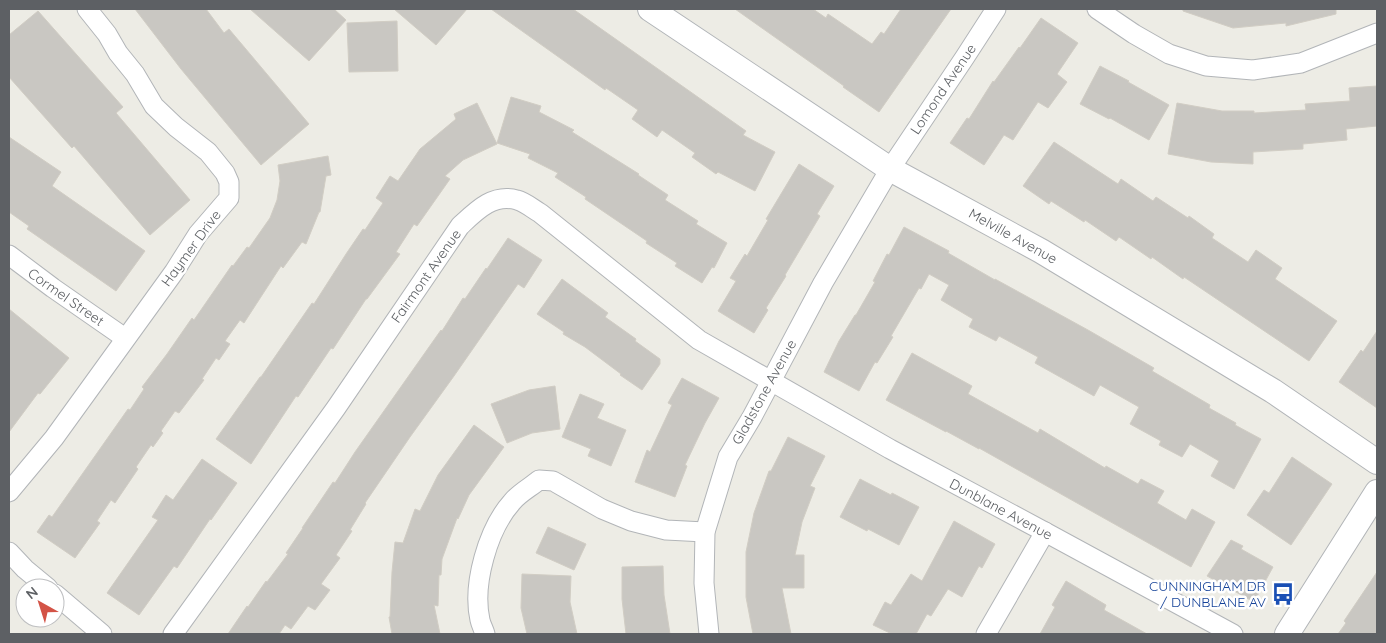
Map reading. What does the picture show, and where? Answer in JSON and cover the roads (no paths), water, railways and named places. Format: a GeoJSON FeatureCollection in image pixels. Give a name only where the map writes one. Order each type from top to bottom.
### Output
{"type":"FeatureCollection","features":[{"type":"Feature","properties":{"kind":"street","name":"Haymer Drive"},"geometry":{"type":"LineString","coordinates":[[9,492],[54,438],[174,272],[198,234],[229,198],[229,182],[225,173],[208,152],[176,127],[154,106],[135,74],[87,9]]}},
{"type":"Feature","properties":{"kind":"street","name":"Melville Avenue"},"geometry":{"type":"LineString","coordinates":[[650,9],[890,169],[1041,251],[1273,391],[1377,462]]}},
{"type":"Feature","properties":{"kind":"street","name":"Lomond Avenue"},"geometry":{"type":"LineString","coordinates":[[890,169],[996,9]]}},
{"type":"Feature","properties":{"kind":"street"},"geometry":{"type":"LineString","coordinates":[[1097,9],[1168,54],[1206,66],[1253,70],[1301,63],[1377,33]]}},
{"type":"Feature","properties":{"kind":"street","name":"Gladstone Avenue"},"geometry":{"type":"LineString","coordinates":[[709,634],[704,583],[705,532],[728,458],[752,417],[823,283],[890,169]]}},
{"type":"Feature","properties":{"kind":"street","name":"Fairmont Avenue"},"geometry":{"type":"LineString","coordinates":[[173,634],[336,408],[460,226],[484,205],[500,198],[518,200],[540,214],[699,340],[771,380]]}},
{"type":"Feature","properties":{"kind":"street","name":"Cormel Street"},"geometry":{"type":"LineString","coordinates":[[9,255],[126,338]]}},
{"type":"Feature","properties":{"kind":"street","name":"Dunblane Avenue"},"geometry":{"type":"LineString","coordinates":[[771,380],[890,450],[1233,634]]}},
{"type":"Feature","properties":{"kind":"street"},"geometry":{"type":"LineString","coordinates":[[486,634],[480,620],[478,593],[481,569],[488,546],[512,501],[539,480],[553,482],[602,509],[631,521],[666,530],[705,532]]}},
{"type":"Feature","properties":{"kind":"street"},"geometry":{"type":"LineString","coordinates":[[1287,634],[1377,492]]}},
{"type":"Feature","properties":{"kind":"street"},"geometry":{"type":"LineString","coordinates":[[986,634],[1045,532]]}},
{"type":"Feature","properties":{"kind":"street"},"geometry":{"type":"LineString","coordinates":[[9,552],[36,578]]}},
{"type":"Feature","properties":{"kind":"street"},"geometry":{"type":"LineString","coordinates":[[65,603],[102,634]]}},
{"type":"Feature","properties":{"kind":"place","name":"CUNNINGHAM DR / DUNBLANE AV"},"geometry":{"type":"Point","coordinates":[1283,594]}}]}
